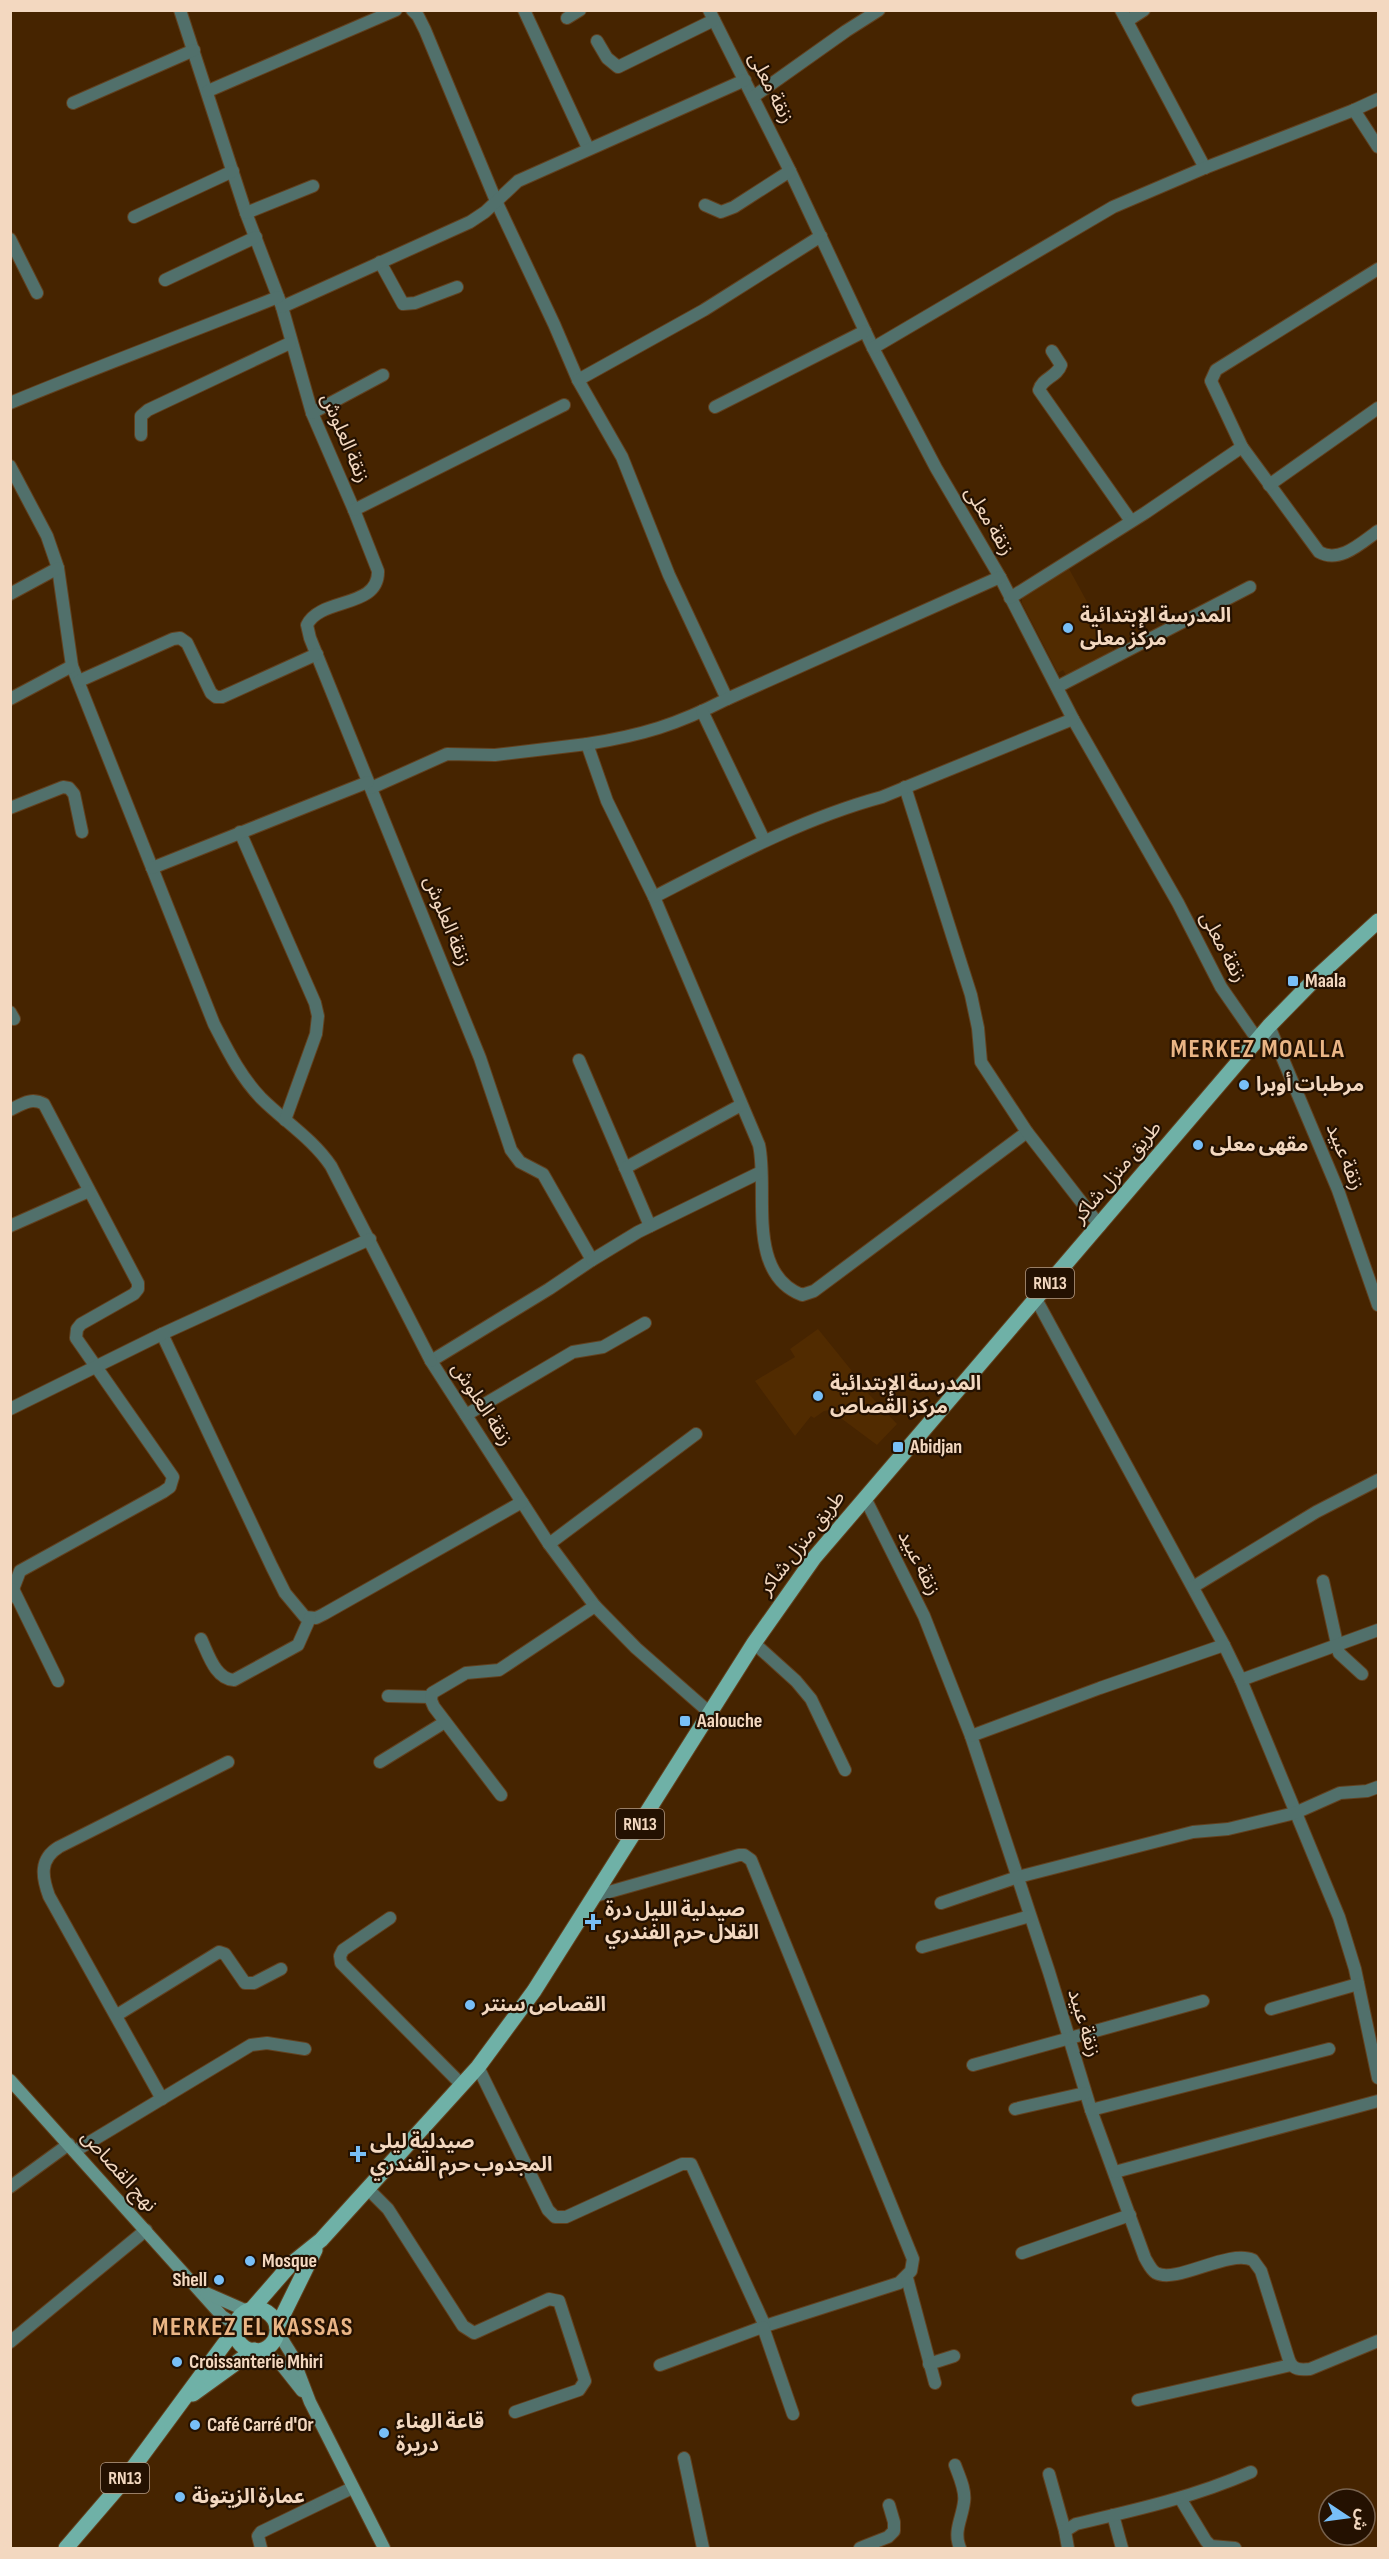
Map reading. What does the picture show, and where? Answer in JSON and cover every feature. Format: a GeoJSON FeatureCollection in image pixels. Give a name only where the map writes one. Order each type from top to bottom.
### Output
{"type":"FeatureCollection","features":[{"type":"Feature","properties":{"kind":"main road","name":"طريق منزل شاكر"},"geometry":{"type":"LineString","coordinates":[[249,2310],[291,2264],[321,2240],[478,2067],[534,1991],[754,1643],[807,1567],[1100,1226],[1257,1039],[1318,976],[1378,921]]}},
{"type":"Feature","properties":{"kind":"main road","name":"طريق منزل شاكر"},"geometry":{"type":"LineString","coordinates":[[277,2329],[321,2240]]}},
{"type":"Feature","properties":{"kind":"main road","name":"RN13"},"geometry":{"type":"LineString","coordinates":[[66,2548],[121,2484],[182,2404],[192,2385],[239,2319],[249,2310]]}},
{"type":"Feature","properties":{"kind":"main road"},"geometry":{"type":"LineString","coordinates":[[249,2310],[267,2312],[272,2316],[277,2329]]}},
{"type":"Feature","properties":{"kind":"main road"},"geometry":{"type":"LineString","coordinates":[[236,2326],[238,2340],[243,2345],[256,2350]]}},
{"type":"Feature","properties":{"kind":"main road","name":"RN13"},"geometry":{"type":"LineString","coordinates":[[182,2404],[205,2384],[256,2350],[273,2342],[277,2329]]}},
{"type":"Feature","properties":{"kind":"street","name":"زنقة العلوش"},"geometry":{"type":"LineString","coordinates":[[180,10],[246,213],[280,302],[312,413],[378,571],[378,581],[368,593],[313,616],[308,629],[316,654],[480,1058],[512,1150],[519,1162],[543,1174],[592,1260],[540,1295],[431,1361],[549,1544],[595,1606],[636,1648],[710,1713]]}},
{"type":"Feature","properties":{"kind":"street"},"geometry":{"type":"LineString","coordinates":[[208,91],[396,10]]}},
{"type":"Feature","properties":{"kind":"street"},"geometry":{"type":"LineString","coordinates":[[412,10],[425,30],[496,201],[578,380],[622,457],[669,575],[727,699]]}},
{"type":"Feature","properties":{"kind":"street"},"geometry":{"type":"LineString","coordinates":[[524,10],[588,148]]}},
{"type":"Feature","properties":{"kind":"street"},"geometry":{"type":"LineString","coordinates":[[567,18],[580,10]]}},
{"type":"Feature","properties":{"kind":"street"},"geometry":{"type":"LineString","coordinates":[[753,97],[879,10]]}},
{"type":"Feature","properties":{"kind":"street"},"geometry":{"type":"LineString","coordinates":[[1144,10],[1124,16],[1205,168]]}},
{"type":"Feature","properties":{"kind":"street"},"geometry":{"type":"LineString","coordinates":[[597,41],[607,58],[618,67],[712,15]]}},
{"type":"Feature","properties":{"kind":"street","name":"زنقة معلى"},"geometry":{"type":"LineString","coordinates":[[712,15],[790,171],[873,348],[936,468],[1000,577],[1073,719],[1178,903],[1221,987],[1257,1039]]}},
{"type":"Feature","properties":{"kind":"street"},"geometry":{"type":"LineString","coordinates":[[73,103],[194,50]]}},
{"type":"Feature","properties":{"kind":"street"},"geometry":{"type":"LineString","coordinates":[[10,403],[95,367],[280,302],[380,262],[470,222],[485,212],[518,181],[745,80]]}},
{"type":"Feature","properties":{"kind":"street"},"geometry":{"type":"LineString","coordinates":[[873,348],[1113,207],[1378,99]]}},
{"type":"Feature","properties":{"kind":"street"},"geometry":{"type":"LineString","coordinates":[[1354,110],[1378,147]]}},
{"type":"Feature","properties":{"kind":"street"},"geometry":{"type":"LineString","coordinates":[[134,217],[233,171]]}},
{"type":"Feature","properties":{"kind":"street"},"geometry":{"type":"LineString","coordinates":[[705,205],[721,212],[734,207],[790,171]]}},
{"type":"Feature","properties":{"kind":"street"},"geometry":{"type":"LineString","coordinates":[[246,213],[313,186]]}},
{"type":"Feature","properties":{"kind":"street"},"geometry":{"type":"LineString","coordinates":[[578,380],[704,310],[821,236]]}},
{"type":"Feature","properties":{"kind":"street"},"geometry":{"type":"LineString","coordinates":[[165,280],[256,237]]}},
{"type":"Feature","properties":{"kind":"street"},"geometry":{"type":"LineString","coordinates":[[10,239],[37,293]]}},
{"type":"Feature","properties":{"kind":"street"},"geometry":{"type":"LineString","coordinates":[[380,262],[403,304],[407,305],[457,287]]}},
{"type":"Feature","properties":{"kind":"street"},"geometry":{"type":"LineString","coordinates":[[1378,269],[1216,370],[1212,376],[1211,385],[1242,447],[1319,552],[1334,556],[1347,552],[1378,531]]}},
{"type":"Feature","properties":{"kind":"street"},"geometry":{"type":"LineString","coordinates":[[715,407],[865,331]]}},
{"type":"Feature","properties":{"kind":"street"},"geometry":{"type":"LineString","coordinates":[[141,435],[141,416],[148,410],[290,343]]}},
{"type":"Feature","properties":{"kind":"street"},"geometry":{"type":"LineString","coordinates":[[1052,351],[1060,365],[1059,370],[1041,384],[1039,390],[1131,521]]}},
{"type":"Feature","properties":{"kind":"street"},"geometry":{"type":"LineString","coordinates":[[312,413],[383,375]]}},
{"type":"Feature","properties":{"kind":"street"},"geometry":{"type":"LineString","coordinates":[[354,510],[564,405]]}},
{"type":"Feature","properties":{"kind":"street"},"geometry":{"type":"LineString","coordinates":[[1269,485],[1378,408]]}},
{"type":"Feature","properties":{"kind":"street"},"geometry":{"type":"LineString","coordinates":[[1010,598],[1242,447]]}},
{"type":"Feature","properties":{"kind":"street"},"geometry":{"type":"LineString","coordinates":[[10,465],[47,536],[58,568],[72,666],[214,1024],[234,1063],[262,1099],[326,1158],[370,1239],[431,1361]]}},
{"type":"Feature","properties":{"kind":"street"},"geometry":{"type":"LineString","coordinates":[[10,594],[58,568]]}},
{"type":"Feature","properties":{"kind":"street"},"geometry":{"type":"LineString","coordinates":[[152,868],[240,832],[447,754],[495,755],[587,744],[652,731],[702,711],[1000,577]]}},
{"type":"Feature","properties":{"kind":"street"},"geometry":{"type":"LineString","coordinates":[[1058,687],[1250,587]]}},
{"type":"Feature","properties":{"kind":"street"},"geometry":{"type":"LineString","coordinates":[[79,681],[173,639],[180,638],[187,643],[211,693],[216,697],[222,697],[316,654]]}},
{"type":"Feature","properties":{"kind":"street"},"geometry":{"type":"LineString","coordinates":[[10,699],[72,666]]}},
{"type":"Feature","properties":{"kind":"street"},"geometry":{"type":"LineString","coordinates":[[702,711],[764,840]]}},
{"type":"Feature","properties":{"kind":"street"},"geometry":{"type":"LineString","coordinates":[[654,897],[764,840],[905,787],[1073,719]]}},
{"type":"Feature","properties":{"kind":"street"},"geometry":{"type":"LineString","coordinates":[[587,744],[607,801],[654,897],[759,1145],[762,1160],[761,1213],[769,1259],[781,1281],[791,1291],[802,1295],[814,1291],[1027,1132]]}},
{"type":"Feature","properties":{"kind":"street"},"geometry":{"type":"LineString","coordinates":[[10,808],[63,787],[69,788],[74,794],[82,832]]}},
{"type":"Feature","properties":{"kind":"street"},"geometry":{"type":"LineString","coordinates":[[905,787],[971,995],[978,1028],[979,1059],[1027,1132],[1100,1226]]}},
{"type":"Feature","properties":{"kind":"street"},"geometry":{"type":"LineString","coordinates":[[240,832],[318,1016],[316,1034],[285,1120]]}},
{"type":"Feature","properties":{"kind":"street","name":"زنقة عبيد"},"geometry":{"type":"LineString","coordinates":[[1269,1026],[1338,1190],[1377,1297]]}},
{"type":"Feature","properties":{"kind":"street"},"geometry":{"type":"LineString","coordinates":[[579,1060],[650,1226]]}},
{"type":"Feature","properties":{"kind":"street"},"geometry":{"type":"LineString","coordinates":[[10,1110],[29,1101],[36,1100],[44,1104],[138,1287],[134,1294],[81,1324],[77,1329],[76,1338],[171,1472],[172,1483],[163,1492],[25,1568],[17,1576],[12,1593],[58,1681]]}},
{"type":"Feature","properties":{"kind":"street"},"geometry":{"type":"LineString","coordinates":[[625,1168],[741,1105]]}},
{"type":"Feature","properties":{"kind":"street"},"geometry":{"type":"LineString","coordinates":[[592,1260],[650,1226],[761,1172]]}},
{"type":"Feature","properties":{"kind":"street"},"geometry":{"type":"LineString","coordinates":[[10,1226],[89,1191]]}},
{"type":"Feature","properties":{"kind":"street"},"geometry":{"type":"LineString","coordinates":[[10,1409],[162,1334],[370,1239]]}},
{"type":"Feature","properties":{"kind":"street"},"geometry":{"type":"LineString","coordinates":[[1036,1299],[1241,1680],[1339,1917],[1358,1984],[1378,2078]]}},
{"type":"Feature","properties":{"kind":"street"},"geometry":{"type":"LineString","coordinates":[[466,1415],[573,1352],[603,1347],[645,1323]]}},
{"type":"Feature","properties":{"kind":"street"},"geometry":{"type":"LineString","coordinates":[[162,1334],[276,1576],[300,1614],[310,1618],[324,1614],[522,1502]]}},
{"type":"Feature","properties":{"kind":"street"},"geometry":{"type":"LineString","coordinates":[[549,1544],[696,1434]]}},
{"type":"Feature","properties":{"kind":"street"},"geometry":{"type":"LineString","coordinates":[[1193,1587],[1316,1512],[1378,1480]]}},
{"type":"Feature","properties":{"kind":"street","name":"زنقة عبيد"},"geometry":{"type":"LineString","coordinates":[[865,1498],[924,1616],[971,1736],[1091,2110],[1145,2258],[1157,2274],[1172,2274],[1239,2257],[1248,2258],[1257,2264],[1291,2365]]}},
{"type":"Feature","properties":{"kind":"street"},"geometry":{"type":"LineString","coordinates":[[1323,1581],[1336,1645],[1341,1655],[1362,1674]]}},
{"type":"Feature","properties":{"kind":"street"},"geometry":{"type":"LineString","coordinates":[[501,1795],[434,1707],[431,1697],[434,1691],[466,1673],[499,1670],[595,1606]]}},
{"type":"Feature","properties":{"kind":"street"},"geometry":{"type":"LineString","coordinates":[[201,1639],[218,1672],[228,1680],[234,1680],[298,1645],[310,1618]]}},
{"type":"Feature","properties":{"kind":"street"},"geometry":{"type":"LineString","coordinates":[[1241,1680],[1378,1630]]}},
{"type":"Feature","properties":{"kind":"street"},"geometry":{"type":"LineString","coordinates":[[754,1643],[796,1681],[811,1699],[845,1770]]}},
{"type":"Feature","properties":{"kind":"street"},"geometry":{"type":"LineString","coordinates":[[971,1736],[1224,1645]]}},
{"type":"Feature","properties":{"kind":"street"},"geometry":{"type":"LineString","coordinates":[[388,1696],[431,1697]]}},
{"type":"Feature","properties":{"kind":"street"},"geometry":{"type":"LineString","coordinates":[[380,1762],[445,1722]]}},
{"type":"Feature","properties":{"kind":"street"},"geometry":{"type":"LineString","coordinates":[[162,2099],[49,1896],[44,1882],[45,1861],[50,1852],[59,1847],[228,1762]]}},
{"type":"Feature","properties":{"kind":"street"},"geometry":{"type":"LineString","coordinates":[[941,1903],[1018,1877],[1193,1832],[1228,1829],[1295,1813],[1336,1794],[1378,1787]]}},
{"type":"Feature","properties":{"kind":"street"},"geometry":{"type":"LineString","coordinates":[[595,1896],[739,1855],[744,1855],[751,1860],[912,2254],[913,2267],[907,2278],[891,2286],[764,2326],[660,2365]]}},
{"type":"Feature","properties":{"kind":"street"},"geometry":{"type":"LineString","coordinates":[[922,1947],[1030,1917]]}},
{"type":"Feature","properties":{"kind":"street"},"geometry":{"type":"LineString","coordinates":[[390,1918],[343,1950],[341,1963],[462,2085]]}},
{"type":"Feature","properties":{"kind":"street"},"geometry":{"type":"LineString","coordinates":[[117,2015],[219,1952],[225,1954],[245,1983],[254,1983],[281,1969]]}},
{"type":"Feature","properties":{"kind":"street"},"geometry":{"type":"LineString","coordinates":[[1271,2009],[1358,1984]]}},
{"type":"Feature","properties":{"kind":"street"},"geometry":{"type":"LineString","coordinates":[[973,2065],[1203,2001]]}},
{"type":"Feature","properties":{"kind":"street"},"geometry":{"type":"LineString","coordinates":[[10,2187],[72,2148],[162,2099],[256,2043],[305,2049]]}},
{"type":"Feature","properties":{"kind":"street"},"geometry":{"type":"LineString","coordinates":[[1091,2110],[1329,2049]]}},
{"type":"Feature","properties":{"kind":"street"},"geometry":{"type":"LineString","coordinates":[[478,2067],[548,2210],[555,2217],[566,2217],[682,2164],[691,2164],[764,2326],[793,2414]]}},
{"type":"Feature","properties":{"kind":"street","name":"نهج القصاص"},"geometry":{"type":"LineString","coordinates":[[10,2080],[222,2316],[236,2326]]}},
{"type":"Feature","properties":{"kind":"street"},"geometry":{"type":"LineString","coordinates":[[1015,2109],[1086,2093]]}},
{"type":"Feature","properties":{"kind":"street"},"geometry":{"type":"LineString","coordinates":[[1115,2172],[1378,2102]]}},
{"type":"Feature","properties":{"kind":"street"},"geometry":{"type":"LineString","coordinates":[[367,2188],[388,2209],[463,2326],[474,2334],[549,2299],[559,2301],[585,2381],[579,2390],[515,2412]]}},
{"type":"Feature","properties":{"kind":"street"},"geometry":{"type":"LineString","coordinates":[[1022,2253],[1130,2216]]}},
{"type":"Feature","properties":{"kind":"street"},"geometry":{"type":"LineString","coordinates":[[10,2342],[146,2230]]}},
{"type":"Feature","properties":{"kind":"street"},"geometry":{"type":"LineString","coordinates":[[907,2278],[934,2383]]}},
{"type":"Feature","properties":{"kind":"street","name":"نهج القصاص"},"geometry":{"type":"LineString","coordinates":[[198,2288],[227,2304],[249,2310]]}},
{"type":"Feature","properties":{"kind":"street"},"geometry":{"type":"LineString","coordinates":[[277,2329],[296,2362],[310,2402],[384,2548]]}},
{"type":"Feature","properties":{"kind":"street"},"geometry":{"type":"LineString","coordinates":[[1138,2400],[1291,2365],[1299,2369],[1310,2368],[1378,2341]]}},
{"type":"Feature","properties":{"kind":"street"},"geometry":{"type":"LineString","coordinates":[[256,2350],[279,2362],[310,2402]]}},
{"type":"Feature","properties":{"kind":"street"},"geometry":{"type":"LineString","coordinates":[[929,2364],[954,2356]]}},
{"type":"Feature","properties":{"kind":"street"},"geometry":{"type":"LineString","coordinates":[[684,2458],[703,2548]]}},
{"type":"Feature","properties":{"kind":"street"},"geometry":{"type":"LineString","coordinates":[[955,2465],[964,2491],[964,2501],[957,2527],[957,2540],[960,2548]]}},
{"type":"Feature","properties":{"kind":"street"},"geometry":{"type":"LineString","coordinates":[[1065,2531],[1076,2524],[1213,2489],[1251,2472]]}},
{"type":"Feature","properties":{"kind":"street"},"geometry":{"type":"LineString","coordinates":[[1049,2474],[1068,2548]]}},
{"type":"Feature","properties":{"kind":"street"},"geometry":{"type":"LineString","coordinates":[[261,2548],[258,2536],[261,2532],[352,2488]]}},
{"type":"Feature","properties":{"kind":"street"},"geometry":{"type":"LineString","coordinates":[[1180,2498],[1211,2546],[1235,2548]]}},
{"type":"Feature","properties":{"kind":"street"},"geometry":{"type":"LineString","coordinates":[[861,2548],[894,2531],[889,2505]]}},
{"type":"Feature","properties":{"kind":"street"},"geometry":{"type":"LineString","coordinates":[[1113,2515],[1122,2548]]}},
{"type":"Feature","properties":{"kind":"shaded area","name":"المدرسة الإبتدائية مركز معلى"},"geometry":{"type":"Polygon","coordinates":[[[1068,567],[1115,653],[1068,678],[1063,670],[1058,673],[1022,603],[1022,596],[1068,567]]]}},
{"type":"Feature","properties":{"kind":"shaded area","name":"المدرسة الإبتدائية مركز القصاص"},"geometry":{"type":"Polygon","coordinates":[[[818,1329],[852,1371],[850,1374],[897,1424],[877,1445],[830,1410],[814,1418],[811,1416],[795,1436],[755,1381],[795,1357],[790,1349],[818,1329]]]}},
{"type":"Feature","properties":{"kind":"place","name":"المدرسة الإبتدائية مركز معلى"},"geometry":{"type":"Point","coordinates":[1068,628]}},
{"type":"Feature","properties":{"kind":"place","name":"Maala"},"geometry":{"type":"Point","coordinates":[1293,981]}},
{"type":"Feature","properties":{"kind":"place","name":"مرطبات أوبرا"},"geometry":{"type":"Point","coordinates":[1244,1085]}},
{"type":"Feature","properties":{"kind":"place","name":"مقهى معلى"},"geometry":{"type":"Point","coordinates":[1198,1145]}},
{"type":"Feature","properties":{"kind":"place","name":"المدرسة الإبتدائية مركز القصاص"},"geometry":{"type":"Point","coordinates":[818,1396]}},
{"type":"Feature","properties":{"kind":"place","name":"Abidjan"},"geometry":{"type":"Point","coordinates":[898,1447]}},
{"type":"Feature","properties":{"kind":"place","name":"Aalouche"},"geometry":{"type":"Point","coordinates":[685,1721]}},
{"type":"Feature","properties":{"kind":"place","name":"صيدلية الليل درة القلال حرم الفندري"},"geometry":{"type":"Point","coordinates":[593,1922]}},
{"type":"Feature","properties":{"kind":"place","name":"القصاص سنتر"},"geometry":{"type":"Point","coordinates":[470,2005]}},
{"type":"Feature","properties":{"kind":"place","name":"صيدلية ليلى المجدوب حرم الفندري"},"geometry":{"type":"Point","coordinates":[358,2154]}},
{"type":"Feature","properties":{"kind":"place","name":"Mosque"},"geometry":{"type":"Point","coordinates":[250,2261]}},
{"type":"Feature","properties":{"kind":"place","name":"Shell"},"geometry":{"type":"Point","coordinates":[219,2280]}},
{"type":"Feature","properties":{"kind":"place","name":"Croissanterie Mhiri"},"geometry":{"type":"Point","coordinates":[177,2362]}},
{"type":"Feature","properties":{"kind":"place","name":"Café Carré d'Or"},"geometry":{"type":"Point","coordinates":[195,2425]}},
{"type":"Feature","properties":{"kind":"place","name":"قاعة الهناء دريرة"},"geometry":{"type":"Point","coordinates":[384,2433]}},
{"type":"Feature","properties":{"kind":"place","name":"عمارة الزيتونة"},"geometry":{"type":"Point","coordinates":[180,2497]}},
{"type":"Feature","properties":{"kind":"district","name":"MERKEZ MOALLA"},"geometry":{"type":"Point","coordinates":[1258,1049]}},
{"type":"Feature","properties":{"kind":"district","name":"MERKEZ EL KASSAS"},"geometry":{"type":"Point","coordinates":[253,2327]}}]}
